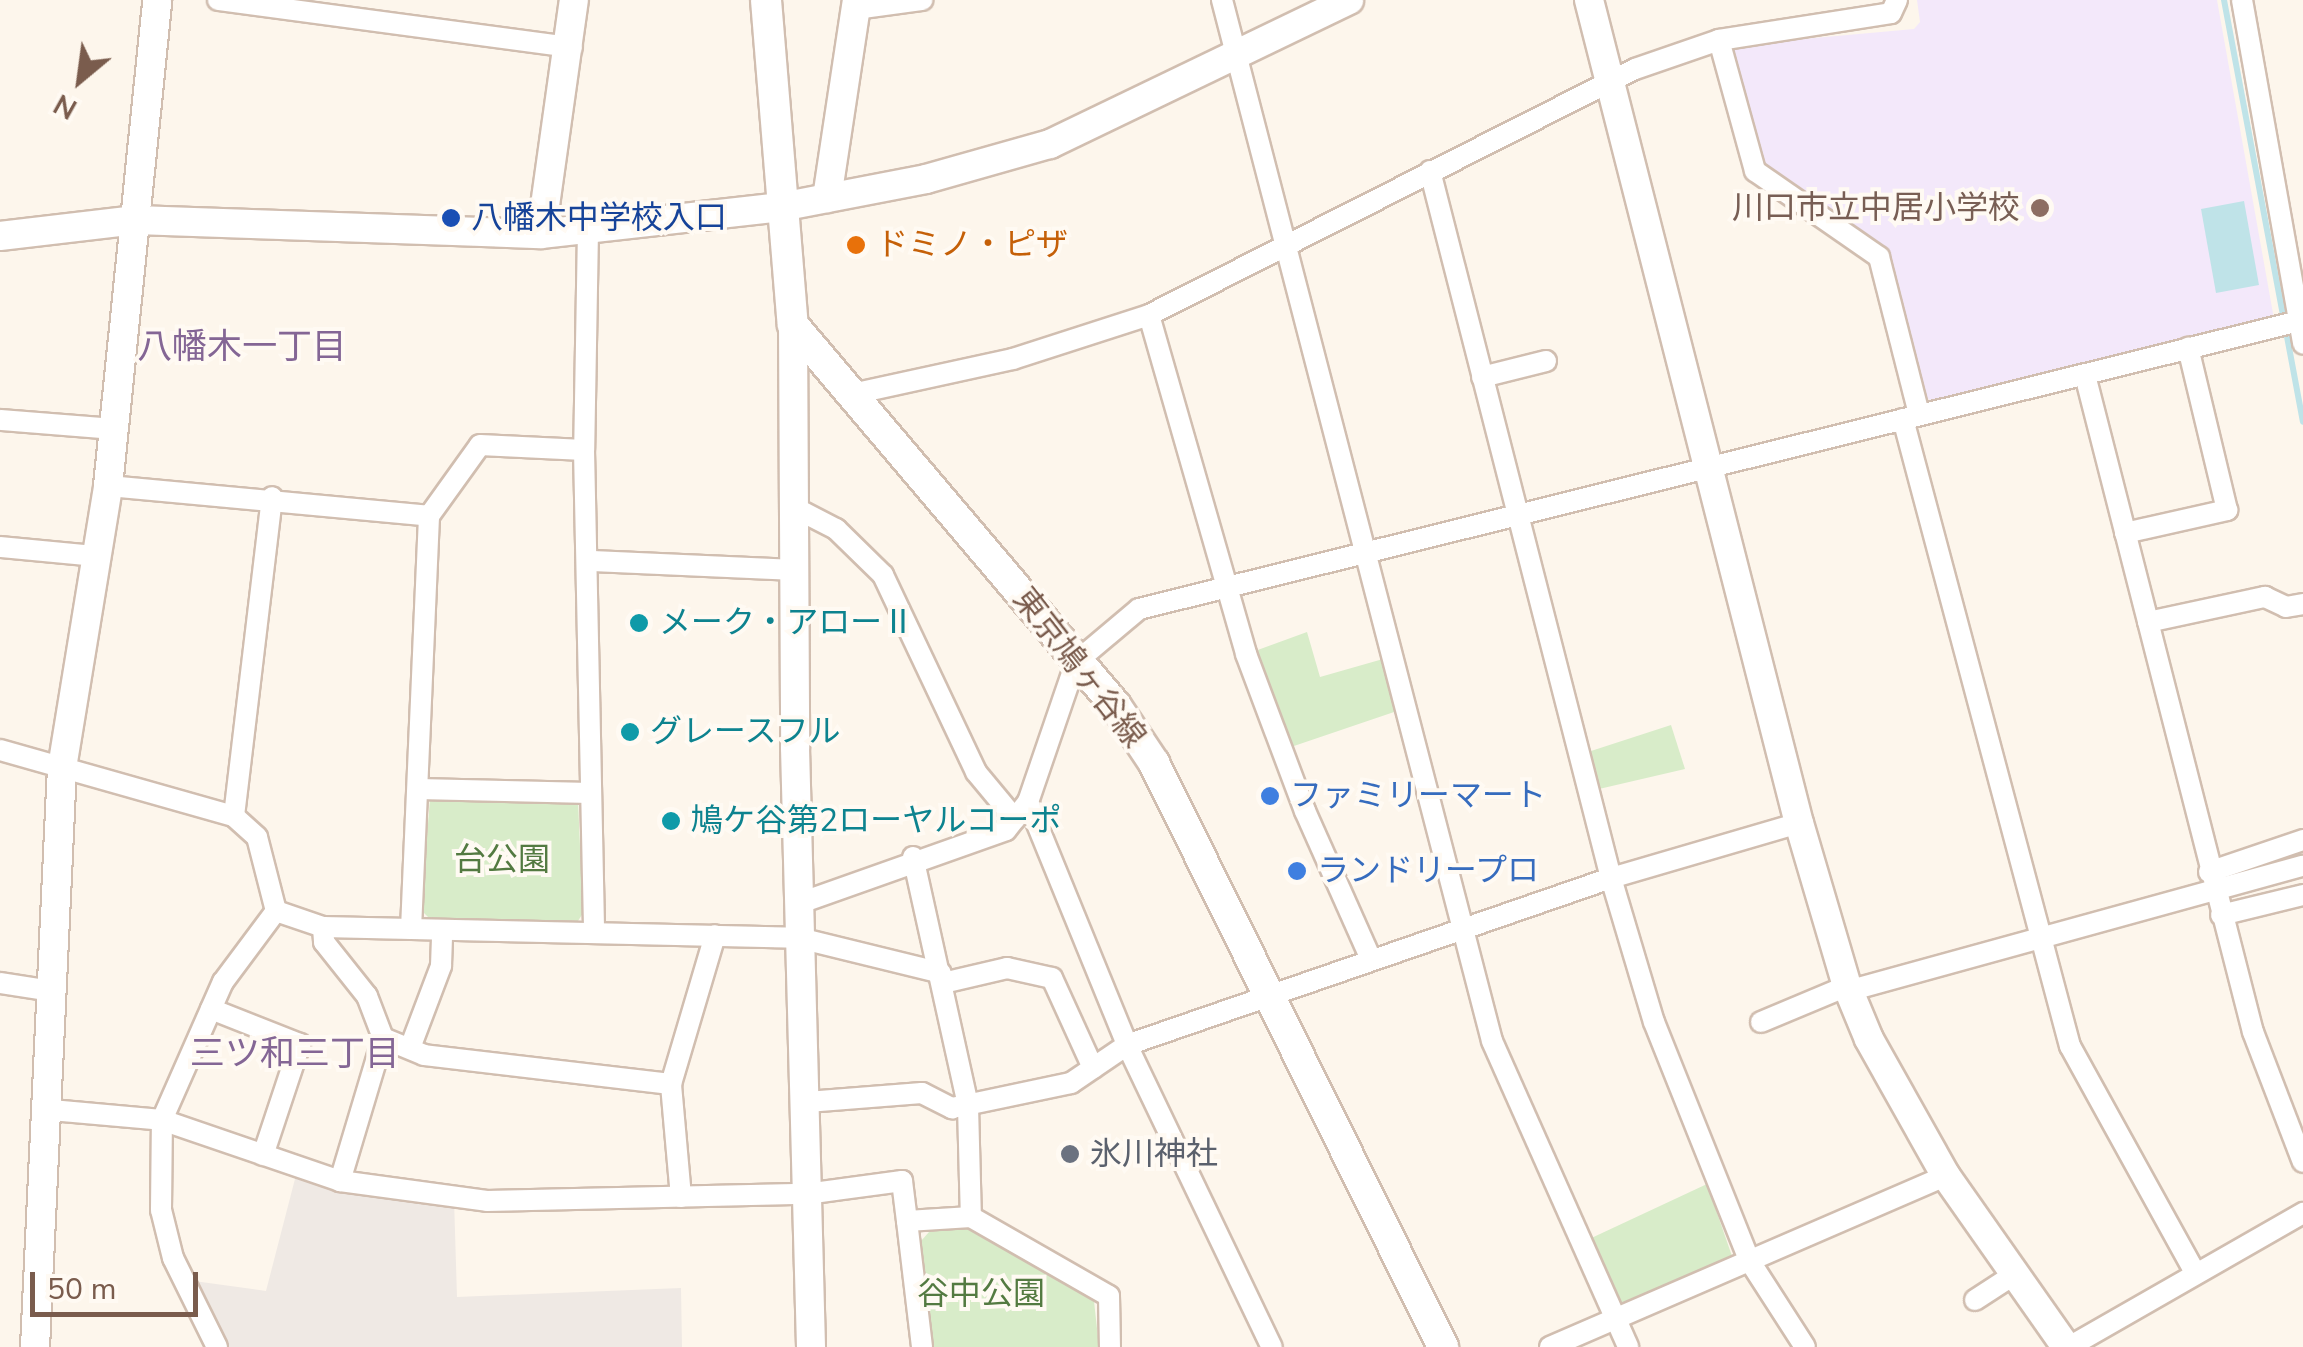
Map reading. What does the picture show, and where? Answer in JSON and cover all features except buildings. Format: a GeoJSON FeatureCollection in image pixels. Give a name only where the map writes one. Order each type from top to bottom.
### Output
{"type":"FeatureCollection","features":[{"type":"Feature","properties":{"kind":"main road"},"geometry":{"type":"LineString","coordinates":[[766,0],[780,207],[793,325]]}},
{"type":"Feature","properties":{"kind":"main road","name":"東京鳩ヶ谷線"},"geometry":{"type":"LineString","coordinates":[[793,325],[856,393],[1154,763],[1443,1347]]}},
{"type":"Feature","properties":{"kind":"street"},"geometry":{"type":"LineString","coordinates":[[35,1347],[51,1110],[62,768],[108,486],[157,0]]}},
{"type":"Feature","properties":{"kind":"street"},"geometry":{"type":"LineString","coordinates":[[218,0],[272,3],[572,48]]}},
{"type":"Feature","properties":{"kind":"street"},"geometry":{"type":"LineString","coordinates":[[541,234],[572,48],[574,0]]}},
{"type":"Feature","properties":{"kind":"street"},"geometry":{"type":"LineString","coordinates":[[828,198],[857,4],[922,0]]}},
{"type":"Feature","properties":{"kind":"street"},"geometry":{"type":"LineString","coordinates":[[1222,0],[1361,551],[1492,1041],[1610,1320],[1628,1347]]}},
{"type":"Feature","properties":{"kind":"street"},"geometry":{"type":"LineString","coordinates":[[0,236],[136,220],[541,234],[780,207],[1050,144],[1350,0]]}},
{"type":"Feature","properties":{"kind":"street"},"geometry":{"type":"LineString","coordinates":[[1589,0],[1798,822],[1848,988],[1946,1176],[2067,1347],[2303,1213]]}},
{"type":"Feature","properties":{"kind":"street"},"geometry":{"type":"LineString","coordinates":[[856,393],[1013,359],[1149,315],[1611,80],[1719,40],[1882,16],[1897,0]]}},
{"type":"Feature","properties":{"kind":"street"},"geometry":{"type":"LineString","coordinates":[[2242,0],[2303,344]]}},
{"type":"Feature","properties":{"kind":"street"},"geometry":{"type":"LineString","coordinates":[[1719,40],[1755,171],[1879,258],[1911,416],[2038,940],[2076,1058],[2196,1274]]}},
{"type":"Feature","properties":{"kind":"street"},"geometry":{"type":"LineString","coordinates":[[1430,170],[1611,878],[1654,1022],[1749,1260],[1805,1347]]}},
{"type":"Feature","properties":{"kind":"street"},"geometry":{"type":"LineString","coordinates":[[588,230],[584,450],[591,561],[594,932]]}},
{"type":"Feature","properties":{"kind":"street"},"geometry":{"type":"LineString","coordinates":[[1149,315],[1224,586],[1305,811],[1372,959]]}},
{"type":"Feature","properties":{"kind":"street"},"geometry":{"type":"LineString","coordinates":[[802,902],[913,857],[1006,830],[1022,810],[1076,662],[1139,609],[1516,512],[2298,321]]}},
{"type":"Feature","properties":{"kind":"street"},"geometry":{"type":"LineString","coordinates":[[793,325],[797,509],[795,748],[811,1347]]}},
{"type":"Feature","properties":{"kind":"street"},"geometry":{"type":"LineString","coordinates":[[2125,534],[2227,510],[2188,348]]}},
{"type":"Feature","properties":{"kind":"street"},"geometry":{"type":"LineString","coordinates":[[1482,377],[1546,362]]}},
{"type":"Feature","properties":{"kind":"street"},"geometry":{"type":"LineString","coordinates":[[2086,375],[2252,1032],[2303,1162]]}},
{"type":"Feature","properties":{"kind":"street"},"geometry":{"type":"LineString","coordinates":[[0,420],[114,429]]}},
{"type":"Feature","properties":{"kind":"street"},"geometry":{"type":"LineString","coordinates":[[411,929],[429,516],[480,446],[584,450]]}},
{"type":"Feature","properties":{"kind":"street"},"geometry":{"type":"LineString","coordinates":[[108,486],[272,496],[429,516]]}},
{"type":"Feature","properties":{"kind":"street"},"geometry":{"type":"LineString","coordinates":[[234,816],[272,496]]}},
{"type":"Feature","properties":{"kind":"street"},"geometry":{"type":"LineString","coordinates":[[797,509],[836,529],[883,575],[976,772],[1022,810],[1127,1045],[1272,1347]]}},
{"type":"Feature","properties":{"kind":"street"},"geometry":{"type":"LineString","coordinates":[[0,548],[95,556]]}},
{"type":"Feature","properties":{"kind":"street"},"geometry":{"type":"LineString","coordinates":[[591,561],[797,570]]}},
{"type":"Feature","properties":{"kind":"street"},"geometry":{"type":"LineString","coordinates":[[2148,622],[2265,597],[2286,608],[2303,604]]}},
{"type":"Feature","properties":{"kind":"street"},"geometry":{"type":"LineString","coordinates":[[0,750],[234,816],[257,838],[276,911],[211,1009],[162,1120],[161,1210],[173,1258],[217,1347]]}},
{"type":"Feature","properties":{"kind":"street"},"geometry":{"type":"LineString","coordinates":[[418,789],[591,793]]}},
{"type":"Feature","properties":{"kind":"street"},"geometry":{"type":"LineString","coordinates":[[807,1102],[922,1093],[952,1108],[1071,1083],[1127,1045],[1611,878],[1798,822]]}},
{"type":"Feature","properties":{"kind":"street"},"geometry":{"type":"LineString","coordinates":[[1761,1022],[1848,988],[2038,940],[2212,881],[2303,840]]}},
{"type":"Feature","properties":{"kind":"street"},"geometry":{"type":"LineString","coordinates":[[913,857],[968,1106],[971,1217]]}},
{"type":"Feature","properties":{"kind":"street"},"geometry":{"type":"LineString","coordinates":[[2212,881],[2303,866]]}},
{"type":"Feature","properties":{"kind":"street"},"geometry":{"type":"LineString","coordinates":[[2221,915],[2303,895]]}},
{"type":"Feature","properties":{"kind":"street"},"geometry":{"type":"LineString","coordinates":[[276,911],[322,927],[800,938],[942,978],[1008,968],[1052,978],[1093,1068]]}},
{"type":"Feature","properties":{"kind":"street"},"geometry":{"type":"LineString","coordinates":[[322,927],[324,942],[367,996],[383,1038],[340,1181]]}},
{"type":"Feature","properties":{"kind":"street"},"geometry":{"type":"LineString","coordinates":[[410,1048],[441,966],[442,930]]}},
{"type":"Feature","properties":{"kind":"street"},"geometry":{"type":"LineString","coordinates":[[681,1198],[671,1084],[715,935]]}},
{"type":"Feature","properties":{"kind":"street"},"geometry":{"type":"LineString","coordinates":[[0,983],[52,991]]}},
{"type":"Feature","properties":{"kind":"street"},"geometry":{"type":"LineString","coordinates":[[211,1009],[300,1044],[264,1155]]}},
{"type":"Feature","properties":{"kind":"street"},"geometry":{"type":"LineString","coordinates":[[383,1038],[424,1055],[671,1084]]}},
{"type":"Feature","properties":{"kind":"street"},"geometry":{"type":"LineString","coordinates":[[51,1110],[162,1120],[340,1181],[487,1201],[806,1194],[902,1181],[922,1347]]}},
{"type":"Feature","properties":{"kind":"street"},"geometry":{"type":"LineString","coordinates":[[1550,1347],[1946,1176]]}},
{"type":"Feature","properties":{"kind":"street"},"geometry":{"type":"LineString","coordinates":[[907,1221],[971,1217],[1109,1296],[1110,1347]]}},
{"type":"Feature","properties":{"kind":"street"},"geometry":{"type":"LineString","coordinates":[[1975,1300],[2015,1274]]}},
{"type":"Feature","properties":{"kind":"shaded area","name":"川口市立中居小学校"},"geometry":{"type":"Polygon","coordinates":[[[1917,0],[2217,0],[2274,319],[1933,402],[1924,396],[1885,251],[1760,166],[1729,55],[1735,45],[1914,29],[1920,22],[1917,0]]]}},
{"type":"Feature","properties":{"kind":"shaded area"},"geometry":{"type":"Polygon","coordinates":[[[296,1175],[454,1199],[457,1297],[681,1288],[682,1347],[225,1347],[194,1281],[266,1291],[296,1175]]]}},
{"type":"Feature","properties":{"kind":"green space"},"geometry":{"type":"Polygon","coordinates":[[[1307,632],[1320,677],[1383,659],[1397,711],[1291,747],[1255,651],[1307,632]]]}},
{"type":"Feature","properties":{"kind":"green space"},"geometry":{"type":"Polygon","coordinates":[[[1671,725],[1685,769],[1599,789],[1591,751],[1671,725]]]}},
{"type":"Feature","properties":{"kind":"green space","name":"台公園"},"geometry":{"type":"Polygon","coordinates":[[[430,799],[578,801],[583,913],[578,921],[429,918],[421,910],[430,799]]]}},
{"type":"Feature","properties":{"kind":"green space"},"geometry":{"type":"Polygon","coordinates":[[[1707,1184],[1733,1259],[1620,1308],[1585,1241],[1707,1184]]]}},
{"type":"Feature","properties":{"kind":"green space","name":"谷中公園"},"geometry":{"type":"Polygon","coordinates":[[[970,1227],[1094,1301],[1099,1347],[932,1347],[921,1241],[929,1232],[970,1227]]]}},
{"type":"Feature","properties":{"kind":"water"},"geometry":{"type":"Polygon","coordinates":[[[2244,201],[2259,285],[2216,293],[2201,209],[2244,201]]]}},
{"type":"Feature","properties":{"kind":"waterway"},"geometry":{"type":"LineString","coordinates":[[2224,0],[2303,422]]}},
{"type":"Feature","properties":{"kind":"place","name":"川口市立中居小学校"},"geometry":{"type":"Point","coordinates":[2040,208]}},
{"type":"Feature","properties":{"kind":"place","name":"八幡木中学校入口"},"geometry":{"type":"Point","coordinates":[451,218]}},
{"type":"Feature","properties":{"kind":"place","name":"ドミノ・ピザ"},"geometry":{"type":"Point","coordinates":[856,245]}},
{"type":"Feature","properties":{"kind":"place","name":"メーク・アローⅡ"},"geometry":{"type":"Point","coordinates":[639,623]}},
{"type":"Feature","properties":{"kind":"place","name":"グレースフル"},"geometry":{"type":"Point","coordinates":[630,732]}},
{"type":"Feature","properties":{"kind":"place","name":"ファミリーマート"},"geometry":{"type":"Point","coordinates":[1270,796]}},
{"type":"Feature","properties":{"kind":"place","name":"鳩ケ谷第2ローヤルコーポ"},"geometry":{"type":"Point","coordinates":[671,821]}},
{"type":"Feature","properties":{"kind":"place","name":"ランドリープロ"},"geometry":{"type":"Point","coordinates":[1297,871]}},
{"type":"Feature","properties":{"kind":"place","name":"氷川神社"},"geometry":{"type":"Point","coordinates":[1070,1154]}},
{"type":"Feature","properties":{"kind":"district","name":"八幡木一丁目"},"geometry":{"type":"Point","coordinates":[242,347]}},
{"type":"Feature","properties":{"kind":"district","name":"三ツ和三丁目"},"geometry":{"type":"Point","coordinates":[295,1054]}}]}
